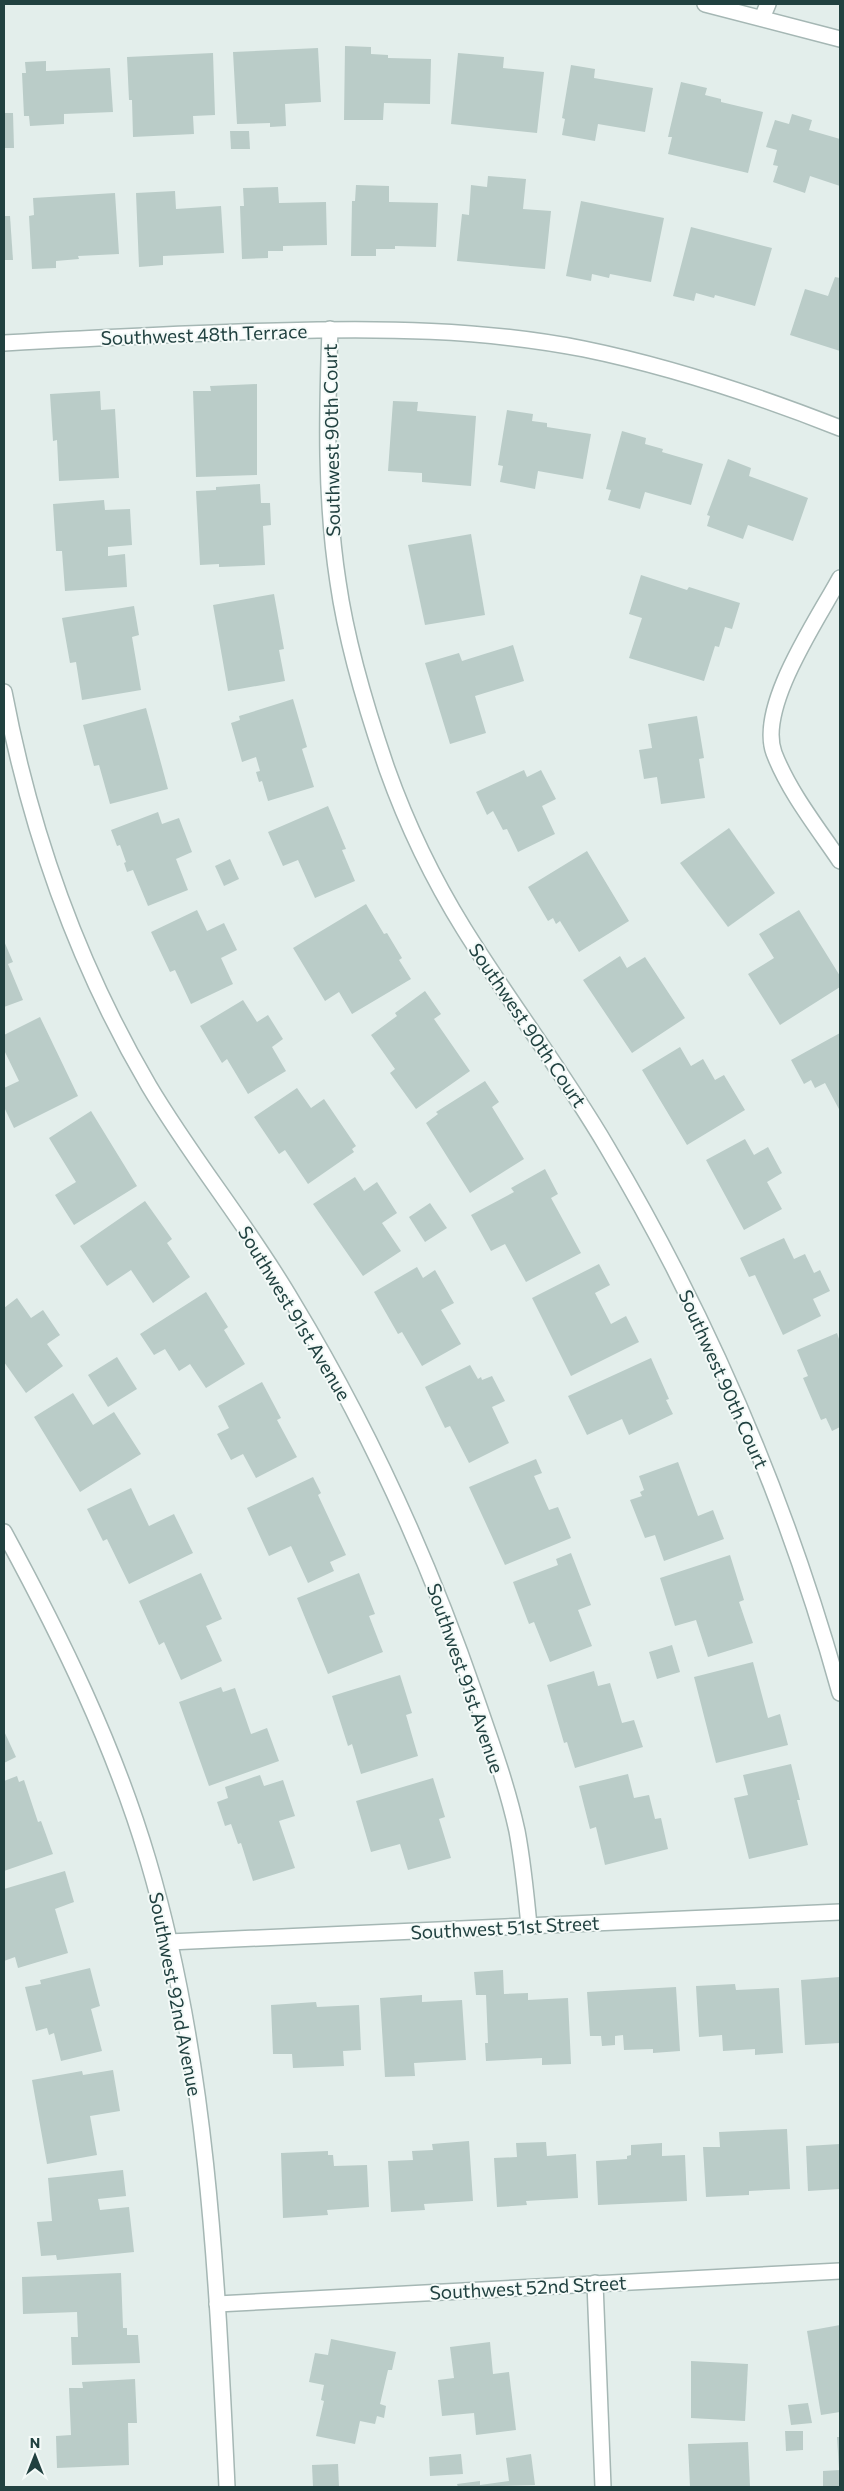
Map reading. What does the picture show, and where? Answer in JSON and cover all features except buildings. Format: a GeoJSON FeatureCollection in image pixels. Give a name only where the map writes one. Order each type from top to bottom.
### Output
{"type":"FeatureCollection","features":[{"type":"Feature","properties":{"kind":"street"},"geometry":{"type":"LineString","coordinates":[[706,4],[765,11],[840,39]]}},
{"type":"Feature","properties":{"kind":"street","name":"Southwest 48th Terrace"},"geometry":{"type":"LineString","coordinates":[[4,343],[190,333],[330,329],[462,332],[582,349],[686,373],[745,392],[840,428]]}},
{"type":"Feature","properties":{"kind":"street","name":"Southwest 90th Court"},"geometry":{"type":"LineString","coordinates":[[330,329],[328,478],[337,581],[355,666],[387,769],[406,818],[440,888],[463,928],[607,1146],[676,1272],[722,1370],[781,1510],[807,1581],[840,1693]]}},
{"type":"Feature","properties":{"kind":"street"},"geometry":{"type":"LineString","coordinates":[[840,578],[784,681],[774,709],[771,733],[774,752],[786,777],[840,861]]}},
{"type":"Feature","properties":{"kind":"street","name":"Southwest 91st Avenue"},"geometry":{"type":"LineString","coordinates":[[4,692],[14,746],[50,868],[100,990],[153,1092],[251,1235],[292,1300],[368,1439],[416,1542],[449,1621],[504,1784],[516,1828],[523,1867],[529,1926]]}},
{"type":"Feature","properties":{"kind":"street","name":"Southwest 92nd Avenue"},"geometry":{"type":"LineString","coordinates":[[4,1532],[66,1653],[106,1740],[148,1859],[169,1942],[185,2024],[202,2135],[217,2304],[227,2487]]}},
{"type":"Feature","properties":{"kind":"street","name":"Southwest 51st Street"},"geometry":{"type":"LineString","coordinates":[[169,1942],[840,1912]]}},
{"type":"Feature","properties":{"kind":"street","name":"Southwest 52nd Street"},"geometry":{"type":"LineString","coordinates":[[217,2304],[840,2271]]}},
{"type":"Feature","properties":{"kind":"street"},"geometry":{"type":"LineString","coordinates":[[595,2283],[603,2487]]}}]}
